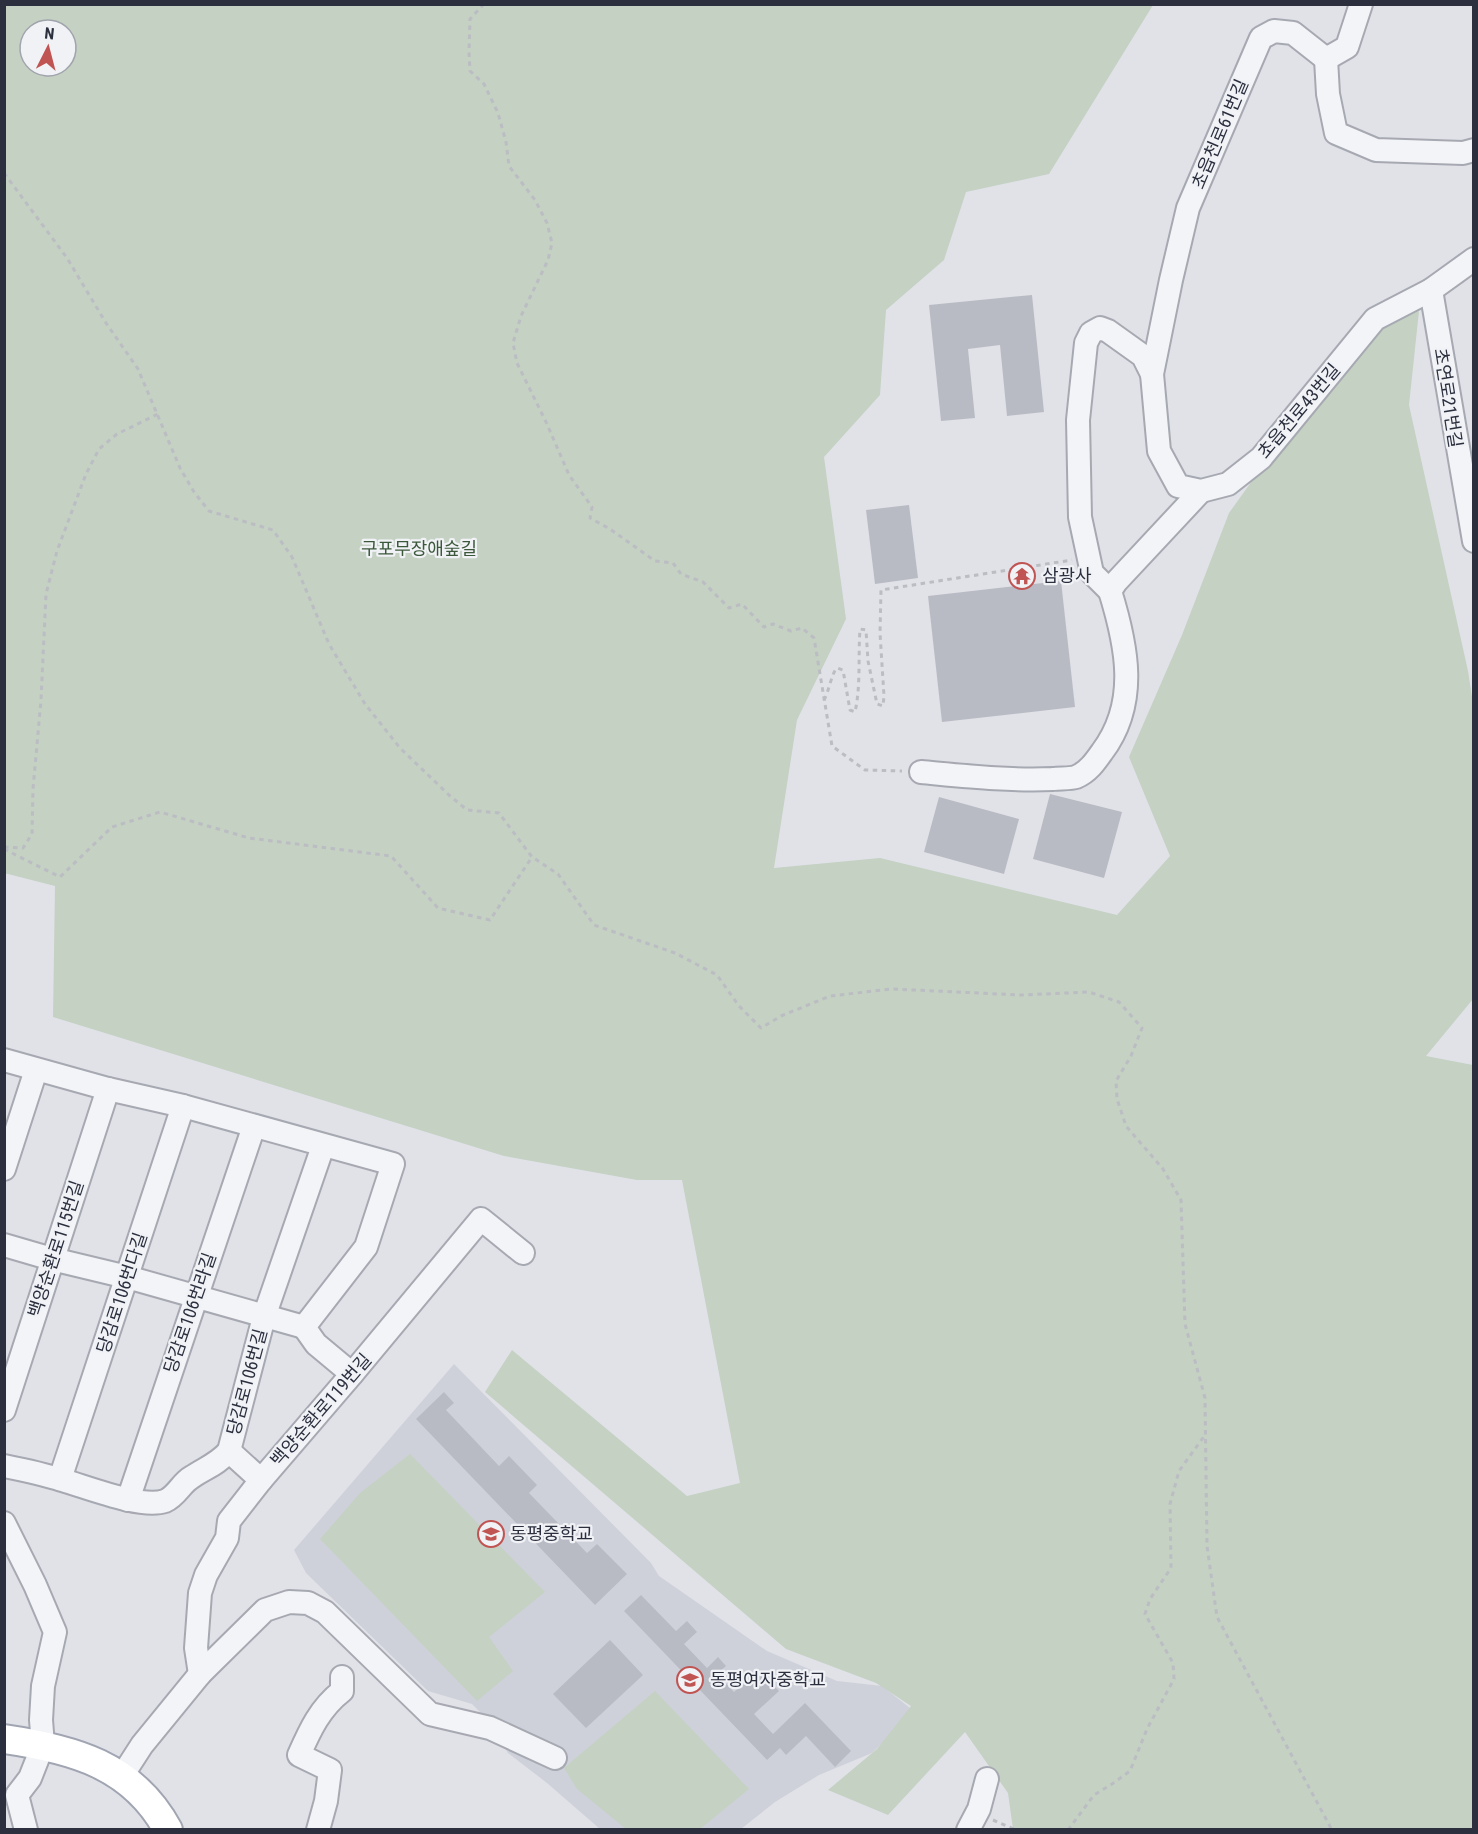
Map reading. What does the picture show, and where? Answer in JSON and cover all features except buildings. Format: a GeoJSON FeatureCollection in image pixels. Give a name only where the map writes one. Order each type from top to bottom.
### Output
{"type":"FeatureCollection","features":[{"type":"Feature","properties":{"kind":"main road"},"geometry":{"type":"LineString","coordinates":[[4,1739],[43,1745],[76,1754],[122,1776],[150,1802],[168,1830]]}},
{"type":"Feature","properties":{"kind":"street"},"geometry":{"type":"LineString","coordinates":[[1360,4],[1347,47],[1326,59],[1328,94],[1336,133],[1376,150],[1463,153],[1473,150]]}},
{"type":"Feature","properties":{"kind":"street","name":"초읍천로61번길"},"geometry":{"type":"LineString","coordinates":[[1152,374],[1188,208],[1260,38],[1274,31],[1293,33],[1326,59]]}},
{"type":"Feature","properties":{"kind":"street","name":"초읍천로43번길"},"geometry":{"type":"LineString","coordinates":[[1201,491],[1228,484],[1261,458],[1375,319],[1431,290],[1473,259]]}},
{"type":"Feature","properties":{"kind":"street","name":"초연로21번길"},"geometry":{"type":"LineString","coordinates":[[1431,290],[1473,541]]}},
{"type":"Feature","properties":{"kind":"street"},"geometry":{"type":"LineString","coordinates":[[921,772],[1041,779],[1075,777],[1093,765],[1114,736],[1124,706],[1127,670],[1122,630],[1110,591],[1092,573],[1080,517],[1077,420],[1086,344],[1091,333],[1100,328],[1108,331],[1143,356],[1152,374],[1159,452],[1178,486],[1201,491]]}},
{"type":"Feature","properties":{"kind":"street"},"geometry":{"type":"LineString","coordinates":[[1110,591],[1201,491]]}},
{"type":"Feature","properties":{"kind":"street"},"geometry":{"type":"LineString","coordinates":[[4,1060],[393,1164],[366,1247],[304,1327]]}},
{"type":"Feature","properties":{"kind":"street"},"geometry":{"type":"LineString","coordinates":[[4,1169],[36,1070]]}},
{"type":"Feature","properties":{"kind":"street","name":"백양순환로115번길"},"geometry":{"type":"LineString","coordinates":[[4,1410],[108,1089]]}},
{"type":"Feature","properties":{"kind":"street","name":"당감로106번다길"},"geometry":{"type":"LineString","coordinates":[[60,1479],[183,1106]]}},
{"type":"Feature","properties":{"kind":"street","name":"당감로106번라길"},"geometry":{"type":"LineString","coordinates":[[128,1500],[254,1126]]}},
{"type":"Feature","properties":{"kind":"street","name":"당감로106번길"},"geometry":{"type":"LineString","coordinates":[[4,1466],[60,1479],[128,1500],[162,1502],[172,1497],[190,1478],[208,1469],[229,1451],[264,1317],[323,1146]]}},
{"type":"Feature","properties":{"kind":"street","name":"백양순환로119번길"},"geometry":{"type":"LineString","coordinates":[[200,1674],[196,1648],[200,1593],[206,1575],[227,1538],[229,1521],[481,1219],[523,1253]]}},
{"type":"Feature","properties":{"kind":"street"},"geometry":{"type":"LineString","coordinates":[[4,1245],[304,1327],[315,1344],[352,1374]]}},
{"type":"Feature","properties":{"kind":"street"},"geometry":{"type":"LineString","coordinates":[[229,1451],[261,1480]]}},
{"type":"Feature","properties":{"kind":"street"},"geometry":{"type":"LineString","coordinates":[[4,1523],[35,1585],[55,1632],[43,1686],[41,1720],[43,1745],[30,1778],[11,1792],[26,1830]]}},
{"type":"Feature","properties":{"kind":"street"},"geometry":{"type":"LineString","coordinates":[[122,1776],[142,1745],[200,1674],[265,1610],[289,1602],[309,1603],[325,1612],[430,1714],[490,1728],[555,1758]]}},
{"type":"Feature","properties":{"kind":"street"},"geometry":{"type":"LineString","coordinates":[[318,1830],[326,1801],[330,1770],[299,1755],[315,1719],[342,1691],[342,1677]]}},
{"type":"Feature","properties":{"kind":"street"},"geometry":{"type":"LineString","coordinates":[[969,1830],[979,1809],[987,1779]]}},
{"type":"Feature","properties":{"kind":"path"},"geometry":{"type":"LineString","coordinates":[[484,4],[470,20],[470,71],[483,84],[498,113],[510,166],[536,200],[547,223],[552,243],[548,260],[521,316],[513,343],[517,363],[569,476],[592,507],[590,518],[610,529],[655,561],[673,563],[681,574],[703,582],[729,608],[742,604],[764,627],[773,624],[791,631],[802,628],[814,638],[832,746],[865,770],[921,772]]}},
{"type":"Feature","properties":{"kind":"path"},"geometry":{"type":"LineString","coordinates":[[4,173],[68,258],[106,323],[138,369],[180,468],[194,492],[209,511],[273,530],[292,557],[329,644],[365,704],[400,748],[466,810],[499,813],[532,857],[558,874],[594,925],[675,953],[717,975],[739,1006],[761,1028],[782,1016],[830,996],[892,989],[1020,995],[1089,992],[1119,1002],[1142,1028],[1131,1056],[1116,1081],[1117,1099],[1126,1126],[1163,1169],[1181,1200],[1185,1324],[1205,1398],[1207,1546],[1217,1617],[1332,1830]]}},
{"type":"Feature","properties":{"kind":"path"},"geometry":{"type":"LineString","coordinates":[[4,848],[23,848],[33,834],[33,789],[41,700],[46,594],[57,551],[86,474],[99,449],[117,434],[158,414]]}},
{"type":"Feature","properties":{"kind":"path"},"geometry":{"type":"LineString","coordinates":[[824,701],[831,687],[834,671],[840,668],[843,670],[850,710],[855,712],[858,696],[860,629],[866,630],[868,661],[877,704],[882,706],[884,696],[880,633],[882,590],[1088,557]]}},
{"type":"Feature","properties":{"kind":"path"},"geometry":{"type":"LineString","coordinates":[[4,848],[60,876],[112,827],[160,812],[249,838],[392,856],[438,908],[490,920],[532,857]]}},
{"type":"Feature","properties":{"kind":"path"},"geometry":{"type":"LineString","coordinates":[[1068,1830],[1094,1795],[1130,1771],[1147,1729],[1174,1679],[1173,1663],[1146,1614],[1150,1599],[1171,1568],[1170,1504],[1179,1471],[1206,1434]]}},
{"type":"Feature","properties":{"kind":"shaded area"},"geometry":{"type":"Polygon","coordinates":[[[454,1364],[651,1563],[659,1576],[767,1651],[837,1681],[882,1686],[915,1712],[872,1753],[819,1775],[775,1802],[741,1829],[600,1829],[508,1753],[485,1717],[472,1704],[428,1691],[306,1573],[294,1550],[454,1364]]]}},
{"type":"Feature","properties":{"kind":"green space","name":"구포무장애숲길"},"geometry":{"type":"Polygon","coordinates":[[[4,5],[1153,5],[1049,174],[966,192],[944,260],[886,310],[880,395],[824,457],[846,619],[797,720],[774,868],[880,858],[1117,915],[1170,856],[1129,757],[1182,635],[1229,513],[1277,446],[1373,331],[1419,311],[1409,405],[1468,671],[1474,710],[1473,999],[1426,1056],[1473,1065],[1473,1829],[1013,1829],[1008,1793],[965,1732],[888,1815],[828,1790],[877,1749],[911,1706],[876,1683],[786,1649],[485,1392],[512,1350],[687,1496],[740,1483],[682,1180],[637,1180],[504,1156],[53,1017],[55,886],[4,873],[4,5]]]}},
{"type":"Feature","properties":{"kind":"green space"},"geometry":{"type":"Polygon","coordinates":[[[410,1454],[545,1592],[489,1637],[513,1671],[477,1701],[320,1539],[360,1493],[410,1454]]]}},
{"type":"Feature","properties":{"kind":"green space"},"geometry":{"type":"Polygon","coordinates":[[[655,1691],[749,1789],[700,1829],[626,1829],[577,1789],[564,1768],[655,1691]]]}},
{"type":"Feature","properties":{"kind":"place","name":"삼광사"},"geometry":{"type":"Point","coordinates":[1022,576]}},
{"type":"Feature","properties":{"kind":"place","name":"동평중학교"},"geometry":{"type":"Point","coordinates":[491,1534]}},
{"type":"Feature","properties":{"kind":"place","name":"동평여자중학교"},"geometry":{"type":"Point","coordinates":[690,1680]}}]}
